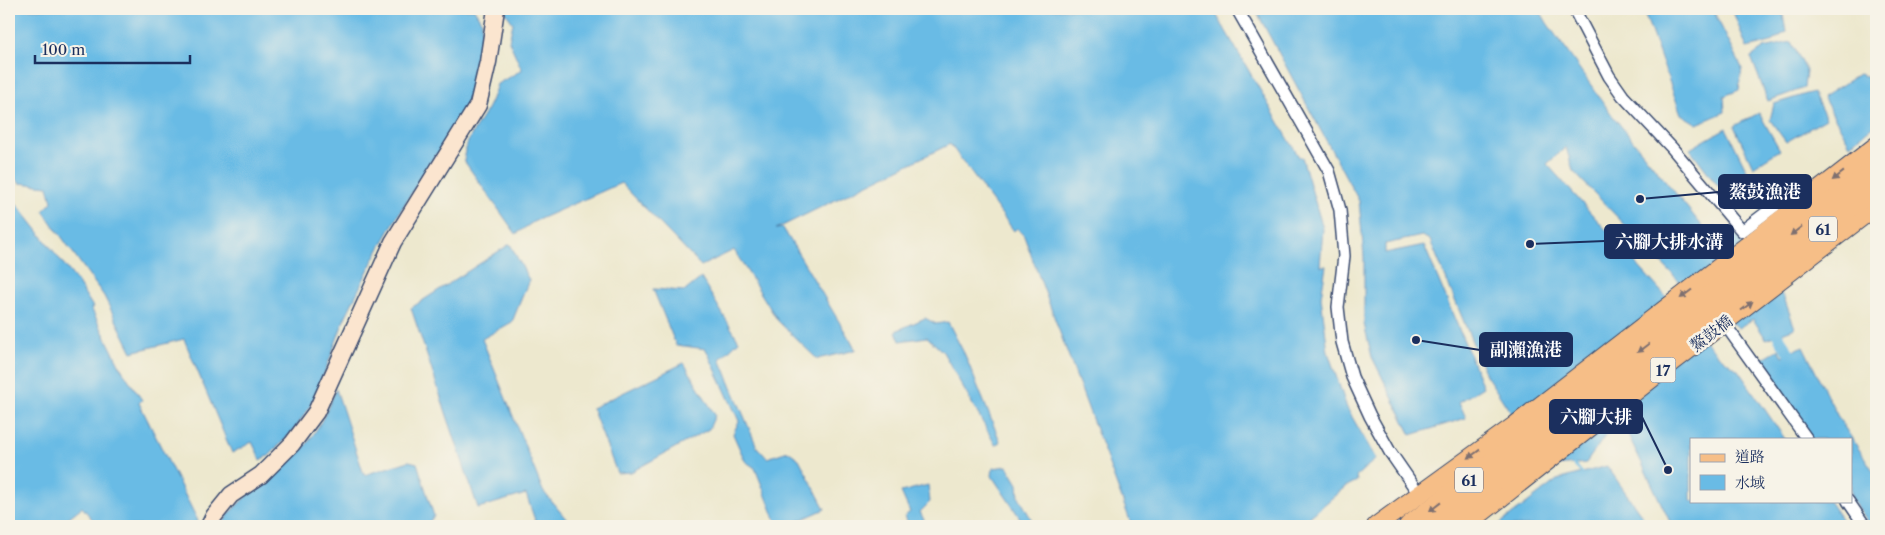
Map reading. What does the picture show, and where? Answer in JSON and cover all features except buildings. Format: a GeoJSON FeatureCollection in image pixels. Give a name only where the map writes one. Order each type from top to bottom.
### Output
{"type":"FeatureCollection","features":[{"type":"Feature","properties":{"kind":"highway","name":"61"},"geometry":{"type":"LineString","coordinates":[[1768,261],[1876,169]]}},
{"type":"Feature","properties":{"kind":"highway","name":"61"},"geometry":{"type":"LineString","coordinates":[[1768,261],[1876,188]]}},
{"type":"Feature","properties":{"kind":"highway","name":"鰲鼓橋"},"geometry":{"type":"LineString","coordinates":[[1531,443],[1768,261]]}},
{"type":"Feature","properties":{"kind":"highway","name":"61"},"geometry":{"type":"LineString","coordinates":[[1410,526],[1531,443]]}},
{"type":"Feature","properties":{"kind":"highway","name":"61"},"geometry":{"type":"LineString","coordinates":[[1436,526],[1531,443]]}},
{"type":"Feature","properties":{"kind":"main road","name":"17"},"geometry":{"type":"LineString","coordinates":[[1768,261],[1876,146]]}},
{"type":"Feature","properties":{"kind":"main road","name":"17"},"geometry":{"type":"LineString","coordinates":[[1768,261],[1876,206]]}},
{"type":"Feature","properties":{"kind":"main road","name":"鰲鼓橋"},"geometry":{"type":"LineString","coordinates":[[1531,443],[1674,361],[1724,323],[1768,261]]}},
{"type":"Feature","properties":{"kind":"main road","name":"17"},"geometry":{"type":"LineString","coordinates":[[1376,526],[1419,494],[1531,443]]}},
{"type":"Feature","properties":{"kind":"main road","name":"17"},"geometry":{"type":"LineString","coordinates":[[1465,526],[1531,443]]}},
{"type":"Feature","properties":{"kind":"street"},"geometry":{"type":"LineString","coordinates":[[209,526],[214,516],[231,495],[261,474],[292,444],[316,412],[393,242],[478,105],[488,62],[496,9]]}},
{"type":"Feature","properties":{"kind":"street"},"geometry":{"type":"LineString","coordinates":[[1238,9],[1329,171],[1340,210],[1344,256],[1338,307],[1344,350],[1352,377],[1370,416],[1390,452],[1419,494]]}},
{"type":"Feature","properties":{"kind":"street"},"geometry":{"type":"LineString","coordinates":[[1574,9],[1609,76],[1623,96],[1672,148],[1742,231],[1775,206]]}},
{"type":"Feature","properties":{"kind":"street"},"geometry":{"type":"LineString","coordinates":[[1724,323],[1806,438]]}},
{"type":"Feature","properties":{"kind":"street"},"geometry":{"type":"LineString","coordinates":[[1849,502],[1865,526]]}},
{"type":"Feature","properties":{"kind":"water"},"geometry":{"type":"Polygon","coordinates":[[[9,9],[474,9],[482,22],[480,54],[468,102],[439,154],[436,154],[398,215],[372,262],[344,320],[310,407],[293,431],[268,457],[261,460],[252,442],[232,453],[184,339],[132,352],[104,296],[43,211],[52,202],[48,186],[19,183],[9,171],[9,9]]]}},
{"type":"Feature","properties":{"kind":"water"},"geometry":{"type":"Polygon","coordinates":[[[503,9],[1213,9],[1299,157],[1302,157],[1323,229],[1320,266],[1326,266],[1321,297],[1328,352],[1347,408],[1376,459],[1356,476],[1357,481],[1345,487],[1299,526],[1132,526],[1024,236],[1017,228],[1014,231],[950,144],[776,229],[783,228],[856,350],[817,359],[778,321],[734,250],[701,266],[621,183],[533,222],[516,234],[465,162],[464,155],[473,132],[487,110],[497,84],[522,70],[509,41],[513,23],[503,9]]]}},
{"type":"Feature","properties":{"kind":"water"},"geometry":{"type":"Polygon","coordinates":[[[1255,9],[1539,9],[1612,115],[1707,232],[1715,227],[1725,239],[1735,233],[1784,298],[1795,328],[1766,339],[1753,319],[1738,328],[1677,279],[1573,171],[1566,147],[1547,164],[1718,355],[1738,370],[1784,438],[1690,438],[1690,502],[1830,502],[1846,526],[1672,526],[1623,424],[1605,436],[1586,463],[1556,466],[1509,410],[1486,375],[1430,240],[1422,236],[1385,244],[1385,253],[1424,245],[1483,387],[1459,402],[1466,418],[1411,435],[1372,357],[1364,324],[1364,257],[1359,201],[1255,9]]]}},
{"type":"Feature","properties":{"kind":"water"},"geometry":{"type":"Polygon","coordinates":[[[1643,9],[1714,9],[1742,68],[1739,90],[1724,96],[1725,112],[1697,124],[1681,114],[1643,9]]]}},
{"type":"Feature","properties":{"kind":"water"},"geometry":{"type":"Polygon","coordinates":[[[1732,9],[1782,9],[1786,32],[1771,42],[1747,48],[1732,9]]]}},
{"type":"Feature","properties":{"kind":"water"},"geometry":{"type":"Polygon","coordinates":[[[1791,42],[1806,70],[1804,88],[1768,101],[1751,57],[1764,48],[1791,42]]]}},
{"type":"Feature","properties":{"kind":"water"},"geometry":{"type":"Polygon","coordinates":[[[1859,74],[1876,79],[1876,124],[1850,145],[1823,97],[1859,74]]]}},
{"type":"Feature","properties":{"kind":"water"},"geometry":{"type":"Polygon","coordinates":[[[1813,92],[1826,119],[1786,142],[1770,120],[1774,104],[1813,92]]]}},
{"type":"Feature","properties":{"kind":"water"},"geometry":{"type":"Polygon","coordinates":[[[1759,113],[1780,150],[1753,167],[1734,126],[1759,113]]]}},
{"type":"Feature","properties":{"kind":"water"},"geometry":{"type":"Polygon","coordinates":[[[1726,128],[1747,171],[1719,187],[1690,149],[1726,128]]]}},
{"type":"Feature","properties":{"kind":"water"},"geometry":{"type":"Polygon","coordinates":[[[9,194],[76,280],[93,307],[91,308],[122,370],[142,400],[139,403],[198,521],[193,526],[98,526],[82,507],[58,526],[9,526],[9,194]]]}},
{"type":"Feature","properties":{"kind":"water"},"geometry":{"type":"Polygon","coordinates":[[[510,244],[529,280],[512,322],[482,339],[543,491],[572,526],[537,526],[526,494],[478,508],[411,308],[510,244]]]}},
{"type":"Feature","properties":{"kind":"water"},"geometry":{"type":"Polygon","coordinates":[[[701,278],[739,341],[720,359],[757,447],[767,458],[788,451],[799,459],[825,509],[787,526],[778,526],[755,468],[745,461],[733,434],[739,421],[706,349],[676,345],[653,289],[685,291],[701,278]]]}},
{"type":"Feature","properties":{"kind":"water"},"geometry":{"type":"Polygon","coordinates":[[[925,318],[936,324],[948,322],[965,355],[1000,441],[996,446],[943,352],[927,337],[900,341],[896,331],[925,318]]]}},
{"type":"Feature","properties":{"kind":"water"},"geometry":{"type":"Polygon","coordinates":[[[1803,346],[1839,419],[1852,438],[1811,438],[1758,361],[1779,349],[1783,357],[1803,346]]]}},
{"type":"Feature","properties":{"kind":"water"},"geometry":{"type":"Polygon","coordinates":[[[684,363],[715,415],[709,429],[631,472],[617,473],[592,408],[684,363]]]}},
{"type":"Feature","properties":{"kind":"water"},"geometry":{"type":"Polygon","coordinates":[[[336,389],[364,475],[409,461],[417,463],[434,516],[426,526],[221,526],[227,516],[244,498],[285,466],[308,443],[319,426],[336,389]]]}},
{"type":"Feature","properties":{"kind":"water"},"geometry":{"type":"Polygon","coordinates":[[[1852,439],[1876,475],[1876,526],[1871,526],[1852,498],[1852,439]]]}},
{"type":"Feature","properties":{"kind":"water"},"geometry":{"type":"Polygon","coordinates":[[[1007,466],[1018,484],[1019,497],[1035,526],[1021,526],[1022,521],[992,476],[993,468],[1007,466]]]}},
{"type":"Feature","properties":{"kind":"water"},"geometry":{"type":"Polygon","coordinates":[[[1607,466],[1649,526],[1497,526],[1557,480],[1607,466]]]}},
{"type":"Feature","properties":{"kind":"water"},"geometry":{"type":"Polygon","coordinates":[[[928,485],[930,502],[920,512],[927,526],[909,526],[905,516],[910,512],[901,492],[928,485]]]}},
{"type":"Feature","properties":{"kind":"waterway"},"geometry":{"type":"LineString","coordinates":[[1777,334],[1797,365]]}},
{"type":"Feature","properties":{"kind":"waterway"},"geometry":{"type":"LineString","coordinates":[[1573,464],[1584,475]]}},
{"type":"Feature","properties":{"kind":"place","name":"鰲鼓漁港"},"geometry":{"type":"Point","coordinates":[1640,199]}},
{"type":"Feature","properties":{"kind":"place","name":"六腳大排水溝"},"geometry":{"type":"Point","coordinates":[1530,244]}},
{"type":"Feature","properties":{"kind":"place","name":"副瀨漁港"},"geometry":{"type":"Point","coordinates":[1416,340]}},
{"type":"Feature","properties":{"kind":"place","name":"六腳大排"},"geometry":{"type":"Point","coordinates":[1668,470]}}]}
